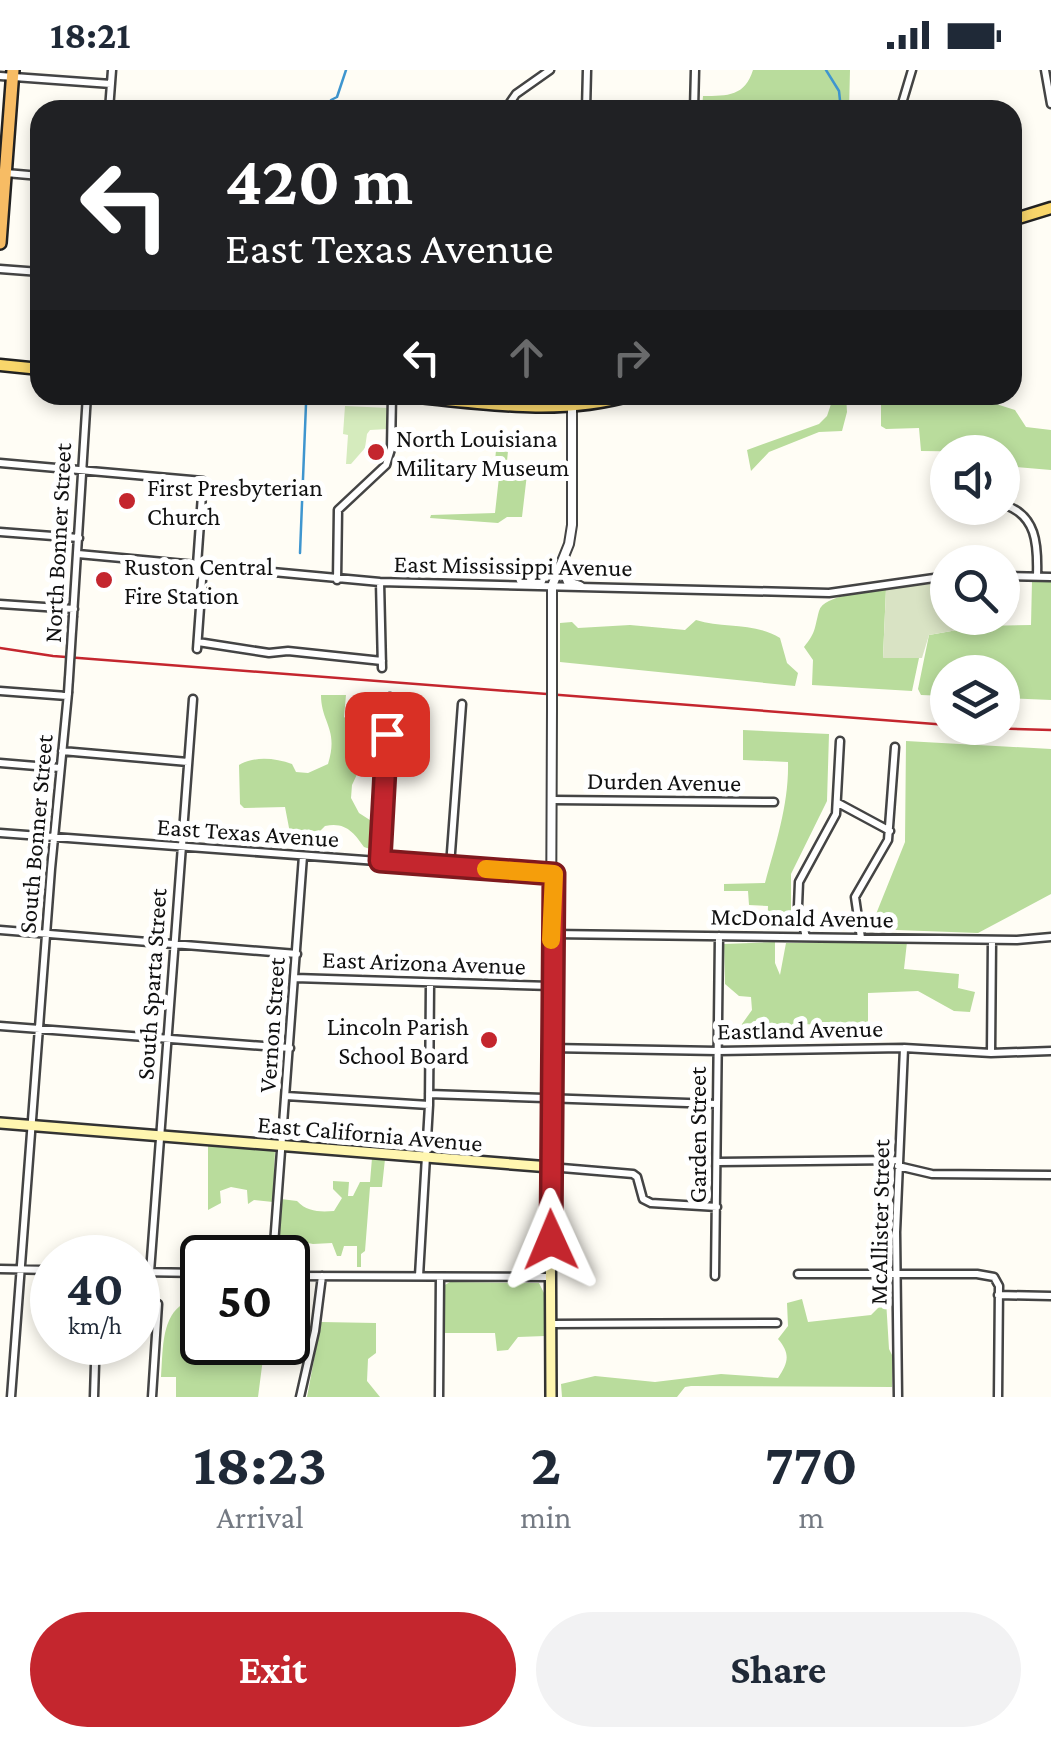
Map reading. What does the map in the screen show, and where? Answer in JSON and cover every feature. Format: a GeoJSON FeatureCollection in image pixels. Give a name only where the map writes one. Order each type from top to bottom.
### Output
{"type":"FeatureCollection","features":[{"type":"Feature","properties":{"kind":"highway"},"geometry":{"type":"LineString","coordinates":[[0,243],[9,74]]}},
{"type":"Feature","properties":{"kind":"main road"},"geometry":{"type":"LineString","coordinates":[[1022,217],[1051,208]]}},
{"type":"Feature","properties":{"kind":"main road"},"geometry":{"type":"LineString","coordinates":[[0,365],[30,368]]}},
{"type":"Feature","properties":{"kind":"main road"},"geometry":{"type":"LineString","coordinates":[[0,378],[30,369]]}},
{"type":"Feature","properties":{"kind":"main road"},"geometry":{"type":"LineString","coordinates":[[556,405],[581,405]]}},
{"type":"Feature","properties":{"kind":"main road","name":"East California Avenue"},"geometry":{"type":"LineString","coordinates":[[0,1123],[550,1167]]}},
{"type":"Feature","properties":{"kind":"main road"},"geometry":{"type":"LineString","coordinates":[[550,1167],[551,1397]]}},
{"type":"Feature","properties":{"kind":"street"},"geometry":{"type":"LineString","coordinates":[[110,100],[112,70]]}},
{"type":"Feature","properties":{"kind":"street"},"geometry":{"type":"LineString","coordinates":[[512,100],[550,70]]}},
{"type":"Feature","properties":{"kind":"street"},"geometry":{"type":"LineString","coordinates":[[586,100],[587,70]]}},
{"type":"Feature","properties":{"kind":"street"},"geometry":{"type":"LineString","coordinates":[[694,100],[695,70]]}},
{"type":"Feature","properties":{"kind":"street"},"geometry":{"type":"LineString","coordinates":[[903,100],[912,70]]}},
{"type":"Feature","properties":{"kind":"street"},"geometry":{"type":"LineString","coordinates":[[1046,70],[1051,104]]}},
{"type":"Feature","properties":{"kind":"street"},"geometry":{"type":"LineString","coordinates":[[9,74],[111,84]]}},
{"type":"Feature","properties":{"kind":"street"},"geometry":{"type":"LineString","coordinates":[[3,173],[30,175]]}},
{"type":"Feature","properties":{"kind":"street"},"geometry":{"type":"LineString","coordinates":[[0,269],[30,271]]}},
{"type":"Feature","properties":{"kind":"street","name":"North Bonner Street"},"geometry":{"type":"LineString","coordinates":[[67,694],[87,405]]}},
{"type":"Feature","properties":{"kind":"street"},"geometry":{"type":"LineString","coordinates":[[337,580],[338,510],[386,465],[395,405]]}},
{"type":"Feature","properties":{"kind":"street"},"geometry":{"type":"LineString","coordinates":[[572,441],[577,416],[595,405]]}},
{"type":"Feature","properties":{"kind":"street"},"geometry":{"type":"LineString","coordinates":[[550,1167],[552,586],[572,525],[572,406]]}},
{"type":"Feature","properties":{"kind":"street"},"geometry":{"type":"LineString","coordinates":[[0,463],[201,480],[205,484],[197,645],[270,653],[288,651],[382,665],[380,582]]}},
{"type":"Feature","properties":{"kind":"street"},"geometry":{"type":"LineString","coordinates":[[1020,513],[1033,530],[1038,550],[1036,576]]}},
{"type":"Feature","properties":{"kind":"street"},"geometry":{"type":"LineString","coordinates":[[0,532],[79,538]]}},
{"type":"Feature","properties":{"kind":"street","name":"East Mississippi Avenue"},"geometry":{"type":"LineString","coordinates":[[78,554],[380,582],[829,593],[930,579]]}},
{"type":"Feature","properties":{"kind":"street"},"geometry":{"type":"LineString","coordinates":[[562,561],[566,580],[580,586]]}},
{"type":"Feature","properties":{"kind":"street"},"geometry":{"type":"LineString","coordinates":[[1020,576],[1051,577]]}},
{"type":"Feature","properties":{"kind":"street"},"geometry":{"type":"LineString","coordinates":[[0,604],[74,612]]}},
{"type":"Feature","properties":{"kind":"street"},"geometry":{"type":"LineString","coordinates":[[0,692],[67,694]]}},
{"type":"Feature","properties":{"kind":"street","name":"South Bonner Street"},"geometry":{"type":"LineString","coordinates":[[11,1397],[67,694]]}},
{"type":"Feature","properties":{"kind":"street"},"geometry":{"type":"LineString","coordinates":[[380,861],[390,696]]}},
{"type":"Feature","properties":{"kind":"street","name":"South Sparta Street"},"geometry":{"type":"LineString","coordinates":[[152,1235],[193,698]]}},
{"type":"Feature","properties":{"kind":"street"},"geometry":{"type":"LineString","coordinates":[[450,866],[462,704]]}},
{"type":"Feature","properties":{"kind":"street"},"geometry":{"type":"LineString","coordinates":[[806,937],[798,906],[799,882],[836,814],[840,741]]}},
{"type":"Feature","properties":{"kind":"street"},"geometry":{"type":"LineString","coordinates":[[861,938],[854,897],[888,840],[895,747]]}},
{"type":"Feature","properties":{"kind":"street"},"geometry":{"type":"LineString","coordinates":[[62,752],[188,762]]}},
{"type":"Feature","properties":{"kind":"street"},"geometry":{"type":"LineString","coordinates":[[0,763],[60,768]]}},
{"type":"Feature","properties":{"kind":"street","name":"Durden Avenue"},"geometry":{"type":"LineString","coordinates":[[553,800],[774,802]]}},
{"type":"Feature","properties":{"kind":"street"},"geometry":{"type":"LineString","coordinates":[[838,803],[890,831]]}},
{"type":"Feature","properties":{"kind":"street","name":"East Texas Avenue"},"geometry":{"type":"LineString","coordinates":[[0,833],[554,874]]}},
{"type":"Feature","properties":{"kind":"street","name":"Vernon Street"},"geometry":{"type":"LineString","coordinates":[[275,1235],[303,856]]}},
{"type":"Feature","properties":{"kind":"street","name":"East Arizona Avenue"},"geometry":{"type":"LineString","coordinates":[[0,930],[296,954]]}},
{"type":"Feature","properties":{"kind":"street","name":"McDonald Avenue"},"geometry":{"type":"LineString","coordinates":[[552,934],[992,940],[1051,937]]}},
{"type":"Feature","properties":{"kind":"street","name":"Garden Street"},"geometry":{"type":"LineString","coordinates":[[715,1276],[719,936]]}},
{"type":"Feature","properties":{"kind":"street"},"geometry":{"type":"LineString","coordinates":[[991,1052],[992,940]]}},
{"type":"Feature","properties":{"kind":"street","name":"East Arizona Avenue"},"geometry":{"type":"LineString","coordinates":[[295,978],[551,986]]}},
{"type":"Feature","properties":{"kind":"street"},"geometry":{"type":"LineString","coordinates":[[419,1276],[429,1105],[430,984]]}},
{"type":"Feature","properties":{"kind":"street"},"geometry":{"type":"LineString","coordinates":[[0,1026],[290,1048]]}},
{"type":"Feature","properties":{"kind":"street","name":"Eastland Avenue"},"geometry":{"type":"LineString","coordinates":[[550,1048],[1051,1051]]}},
{"type":"Feature","properties":{"kind":"street","name":"McAllister Street"},"geometry":{"type":"LineString","coordinates":[[898,1397],[896,1275],[904,1048]]}},
{"type":"Feature","properties":{"kind":"street"},"geometry":{"type":"LineString","coordinates":[[429,1094],[716,1104]]}},
{"type":"Feature","properties":{"kind":"street"},"geometry":{"type":"LineString","coordinates":[[286,1096],[429,1105]]}},
{"type":"Feature","properties":{"kind":"street"},"geometry":{"type":"LineString","coordinates":[[718,1162],[898,1163],[932,1174],[1051,1175]]}},
{"type":"Feature","properties":{"kind":"street","name":"East California Avenue"},"geometry":{"type":"LineString","coordinates":[[550,1167],[633,1174],[644,1199],[650,1203],[717,1208]]}},
{"type":"Feature","properties":{"kind":"street"},"geometry":{"type":"LineString","coordinates":[[0,1268],[30,1269]]}},
{"type":"Feature","properties":{"kind":"street"},"geometry":{"type":"LineString","coordinates":[[798,1274],[994,1277],[999,1286],[998,1397]]}},
{"type":"Feature","properties":{"kind":"street"},"geometry":{"type":"LineString","coordinates":[[310,1276],[551,1277]]}},
{"type":"Feature","properties":{"kind":"street"},"geometry":{"type":"LineString","coordinates":[[300,1397],[322,1276]]}},
{"type":"Feature","properties":{"kind":"street"},"geometry":{"type":"LineString","coordinates":[[439,1397],[440,1276]]}},
{"type":"Feature","properties":{"kind":"street"},"geometry":{"type":"LineString","coordinates":[[998,1295],[1051,1296]]}},
{"type":"Feature","properties":{"kind":"street"},"geometry":{"type":"LineString","coordinates":[[551,1324],[778,1323]]}},
{"type":"Feature","properties":{"kind":"street"},"geometry":{"type":"LineString","coordinates":[[94,1397],[95,1365]]}},
{"type":"Feature","properties":{"kind":"street"},"geometry":{"type":"LineString","coordinates":[[152,1397],[154,1365]]}},
{"type":"Feature","properties":{"kind":"green space"},"geometry":{"type":"Polygon","coordinates":[[[753,70],[850,70],[849,100],[703,100],[703,96],[734,93],[750,79],[753,70]]]}},
{"type":"Feature","properties":{"kind":"green space"},"geometry":{"type":"Polygon","coordinates":[[[831,405],[847,405],[842,431],[819,432],[769,452],[751,471],[747,450],[819,424],[831,405]]]}},
{"type":"Feature","properties":{"kind":"green space"},"geometry":{"type":"Polygon","coordinates":[[[881,405],[999,405],[1015,410],[1026,427],[1051,430],[1051,470],[1020,467],[1020,435],[930,435],[930,451],[921,451],[919,428],[881,426],[881,405]]]}},
{"type":"Feature","properties":{"kind":"green space"},"geometry":{"type":"Polygon","coordinates":[[[345,406],[389,408],[388,429],[370,430],[365,448],[351,464],[346,464],[345,406]]]}},
{"type":"Feature","properties":{"kind":"green space"},"geometry":{"type":"Polygon","coordinates":[[[496,450],[508,451],[506,471],[527,474],[522,517],[507,517],[498,523],[430,518],[495,513],[499,477],[494,473],[496,450]]]}},
{"type":"Feature","properties":{"kind":"green space"},"geometry":{"type":"Polygon","coordinates":[[[1032,581],[1051,582],[1051,700],[1020,699],[1020,655],[930,655],[930,695],[921,695],[918,689],[929,635],[1020,635],[1020,625],[1031,625],[1032,581]]]}},
{"type":"Feature","properties":{"kind":"green space"},"geometry":{"type":"Polygon","coordinates":[[[930,584],[930,635],[922,658],[883,658],[886,589],[930,584]]]}},
{"type":"Feature","properties":{"kind":"green space"},"geometry":{"type":"Polygon","coordinates":[[[886,589],[883,657],[919,658],[912,691],[812,685],[813,660],[804,647],[823,605],[838,598],[886,589]]]}},
{"type":"Feature","properties":{"kind":"green space"},"geometry":{"type":"Polygon","coordinates":[[[696,620],[760,630],[780,638],[787,663],[798,673],[795,686],[560,662],[560,623],[572,622],[578,628],[630,625],[685,630],[696,620]]]}},
{"type":"Feature","properties":{"kind":"green space"},"geometry":{"type":"Polygon","coordinates":[[[321,695],[346,695],[344,717],[356,725],[360,768],[351,798],[359,813],[373,822],[370,849],[344,827],[325,826],[315,836],[290,833],[285,807],[244,808],[240,804],[239,765],[245,762],[279,760],[292,764],[296,772],[308,773],[328,764],[332,742],[321,695]]]}},
{"type":"Feature","properties":{"kind":"green space"},"geometry":{"type":"Polygon","coordinates":[[[743,730],[829,734],[827,801],[791,874],[791,929],[767,930],[768,906],[749,905],[748,891],[724,891],[724,884],[765,883],[786,793],[788,762],[743,760],[743,730]]]}},
{"type":"Feature","properties":{"kind":"green space"},"geometry":{"type":"Polygon","coordinates":[[[906,741],[1051,749],[1051,894],[978,933],[870,929],[905,842],[906,741]]]}},
{"type":"Feature","properties":{"kind":"green space"},"geometry":{"type":"Polygon","coordinates":[[[775,942],[775,963],[780,975],[786,943],[907,942],[904,969],[959,974],[958,988],[975,992],[970,1012],[954,1011],[918,991],[868,993],[868,1041],[847,1038],[830,1025],[801,1024],[780,1036],[757,1040],[740,1036],[742,1024],[752,1010],[751,997],[739,996],[725,984],[724,944],[775,942]]]}},
{"type":"Feature","properties":{"kind":"green space"},"geometry":{"type":"Polygon","coordinates":[[[208,1145],[275,1150],[273,1202],[254,1200],[248,1204],[247,1190],[231,1187],[220,1191],[221,1203],[208,1210],[208,1145]]]}},
{"type":"Feature","properties":{"kind":"green space"},"geometry":{"type":"Polygon","coordinates":[[[372,1158],[385,1159],[382,1187],[370,1187],[361,1267],[357,1267],[357,1246],[344,1246],[341,1256],[337,1256],[332,1243],[310,1243],[310,1235],[278,1235],[281,1199],[297,1201],[314,1210],[334,1211],[342,1198],[333,1189],[333,1181],[349,1182],[348,1196],[353,1196],[360,1182],[370,1182],[372,1158]]]}},
{"type":"Feature","properties":{"kind":"green space"},"geometry":{"type":"Polygon","coordinates":[[[450,1282],[539,1283],[546,1297],[545,1336],[518,1337],[508,1350],[497,1351],[495,1333],[444,1333],[443,1286],[450,1282]]]}},
{"type":"Feature","properties":{"kind":"green space"},"geometry":{"type":"Polygon","coordinates":[[[802,1299],[808,1322],[871,1315],[886,1300],[893,1357],[892,1387],[691,1386],[677,1397],[562,1397],[561,1384],[595,1376],[655,1382],[721,1374],[778,1378],[787,1359],[778,1339],[788,1326],[787,1303],[802,1299]]]}},
{"type":"Feature","properties":{"kind":"green space"},"geometry":{"type":"Polygon","coordinates":[[[180,1306],[180,1365],[262,1365],[258,1397],[176,1397],[176,1377],[161,1377],[164,1338],[180,1306]]]}},
{"type":"Feature","properties":{"kind":"green space"},"geometry":{"type":"Polygon","coordinates":[[[321,1322],[376,1323],[376,1353],[368,1359],[367,1381],[380,1397],[307,1397],[321,1322]]]}},
{"type":"Feature","properties":{"kind":"waterway"},"geometry":{"type":"LineString","coordinates":[[331,100],[337,97],[346,70]]}},
{"type":"Feature","properties":{"kind":"waterway"},"geometry":{"type":"LineString","coordinates":[[826,70],[840,100]]}},
{"type":"Feature","properties":{"kind":"waterway"},"geometry":{"type":"LineString","coordinates":[[300,553],[306,405]]}},
{"type":"Feature","properties":{"kind":"railway"},"geometry":{"type":"LineString","coordinates":[[0,648],[53,656],[930,724]]}},
{"type":"Feature","properties":{"kind":"railway"},"geometry":{"type":"LineString","coordinates":[[1020,729],[1051,730]]}},
{"type":"Feature","properties":{"kind":"slow traffic"},"geometry":{"type":"LineString","coordinates":[[486,869],[554,874],[551,940]]}},
{"type":"Feature","properties":{"kind":"place","name":"North Louisiana Military Museum"},"geometry":{"type":"Point","coordinates":[376,452]}},
{"type":"Feature","properties":{"kind":"place","name":"First Presbyterian Church"},"geometry":{"type":"Point","coordinates":[127,501]}},
{"type":"Feature","properties":{"kind":"place","name":"Ruston Central Fire Station"},"geometry":{"type":"Point","coordinates":[104,580]}},
{"type":"Feature","properties":{"kind":"place","name":"Lincoln Parish School Board"},"geometry":{"type":"Point","coordinates":[489,1040]}},
{"type":"Feature","properties":{"kind":"route"},"geometry":{"type":"LineString","coordinates":[[387,734],[380,861],[554,874],[551,1240]]}}]}
